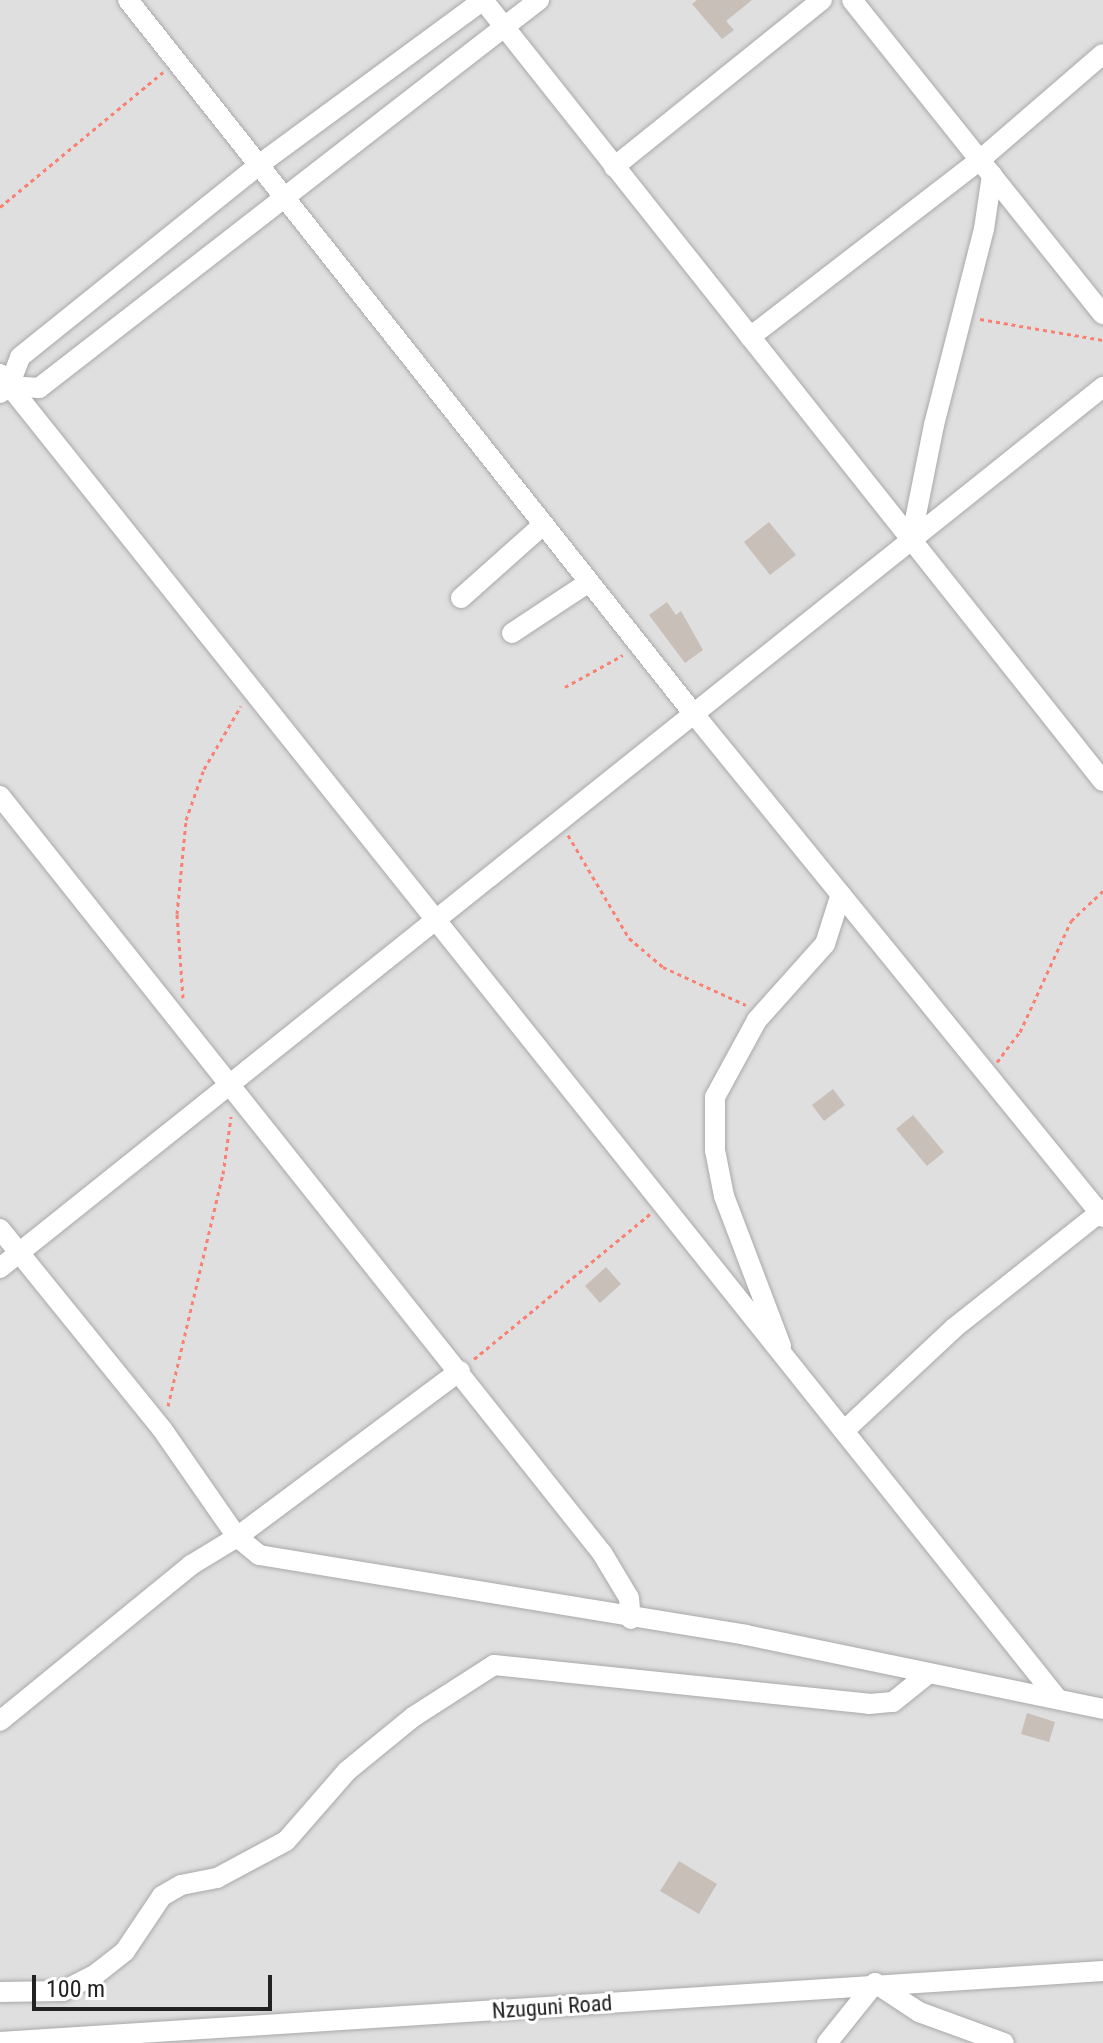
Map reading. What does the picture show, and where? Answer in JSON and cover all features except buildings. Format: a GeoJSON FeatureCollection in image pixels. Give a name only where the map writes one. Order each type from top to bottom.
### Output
{"type":"FeatureCollection","features":[{"type":"Feature","properties":{"kind":"street"},"geometry":{"type":"LineString","coordinates":[[128,0],[642,650],[1102,1213],[954,1328],[844,1431]]}},
{"type":"Feature","properties":{"kind":"street"},"geometry":{"type":"LineString","coordinates":[[3,384],[20,357],[260,164],[483,0],[1103,781]]}},
{"type":"Feature","properties":{"kind":"street"},"geometry":{"type":"LineString","coordinates":[[3,384],[39,388],[283,195],[539,0]]}},
{"type":"Feature","properties":{"kind":"street"},"geometry":{"type":"LineString","coordinates":[[614,167],[822,0]]}},
{"type":"Feature","properties":{"kind":"street"},"geometry":{"type":"LineString","coordinates":[[852,0],[1103,314]]}},
{"type":"Feature","properties":{"kind":"street"},"geometry":{"type":"LineString","coordinates":[[750,337],[986,167],[1103,54]]}},
{"type":"Feature","properties":{"kind":"street"},"geometry":{"type":"LineString","coordinates":[[911,540],[934,425],[965,315],[986,167]]}},
{"type":"Feature","properties":{"kind":"street"},"geometry":{"type":"LineString","coordinates":[[3,384],[251,689],[1057,1698]]}},
{"type":"Feature","properties":{"kind":"street"},"geometry":{"type":"LineString","coordinates":[[0,1268],[233,1087],[559,821],[1103,387]]}},
{"type":"Feature","properties":{"kind":"street"},"geometry":{"type":"LineString","coordinates":[[461,598],[543,525]]}},
{"type":"Feature","properties":{"kind":"street"},"geometry":{"type":"LineString","coordinates":[[512,633],[589,582]]}},
{"type":"Feature","properties":{"kind":"street"},"geometry":{"type":"LineString","coordinates":[[0,796],[602,1553],[629,1598],[631,1619]]}},
{"type":"Feature","properties":{"kind":"street"},"geometry":{"type":"LineString","coordinates":[[783,1356],[724,1196],[713,1123],[722,1078],[765,1011],[825,944],[841,894]]}},
{"type":"Feature","properties":{"kind":"street"},"geometry":{"type":"LineString","coordinates":[[0,1229],[162,1429],[248,1550],[270,1559],[746,1635],[1103,1709]]}},
{"type":"Feature","properties":{"kind":"street"},"geometry":{"type":"LineString","coordinates":[[0,1721],[191,1565],[237,1537],[460,1371]]}},
{"type":"Feature","properties":{"kind":"street"},"geometry":{"type":"LineString","coordinates":[[0,1992],[63,1991],[96,1974],[125,1951],[162,1896],[181,1885],[217,1878],[286,1841],[347,1771],[413,1717],[494,1665],[869,1704],[893,1702],[929,1673]]}},
{"type":"Feature","properties":{"kind":"street","name":"Nzuguni Road"},"geometry":{"type":"LineString","coordinates":[[0,2042],[875,1983],[1103,1971]]}},
{"type":"Feature","properties":{"kind":"street"},"geometry":{"type":"LineString","coordinates":[[826,2042],[875,1983],[919,2012],[1004,2043]]}},
{"type":"Feature","properties":{"kind":"street"},"geometry":{"type":"LineString","coordinates":[[249,2043],[262,2024]]}},
{"type":"Feature","properties":{"kind":"path"},"geometry":{"type":"LineString","coordinates":[[0,207],[177,61]]}},
{"type":"Feature","properties":{"kind":"path"},"geometry":{"type":"LineString","coordinates":[[965,315],[1036,332],[1103,340]]}},
{"type":"Feature","properties":{"kind":"path"},"geometry":{"type":"LineString","coordinates":[[565,687],[626,653],[642,650]]}},
{"type":"Feature","properties":{"kind":"path"},"geometry":{"type":"LineString","coordinates":[[172,1011],[184,994],[178,977],[177,914],[191,797],[251,689]]}},
{"type":"Feature","properties":{"kind":"path"},"geometry":{"type":"LineString","coordinates":[[559,821],[629,938],[663,967],[704,990],[765,1011]]}},
{"type":"Feature","properties":{"kind":"path"},"geometry":{"type":"LineString","coordinates":[[988,1075],[1020,1032],[1071,921],[1103,891]]}},
{"type":"Feature","properties":{"kind":"path"},"geometry":{"type":"LineString","coordinates":[[162,1429],[223,1174],[233,1087]]}},
{"type":"Feature","properties":{"kind":"path"},"geometry":{"type":"LineString","coordinates":[[460,1371],[662,1204]]}},
{"type":"Feature","properties":{"kind":"shaded area"},"geometry":{"type":"Polygon","coordinates":[[[0,0],[1103,0],[1103,2043],[0,2043],[0,0]]]}}]}
